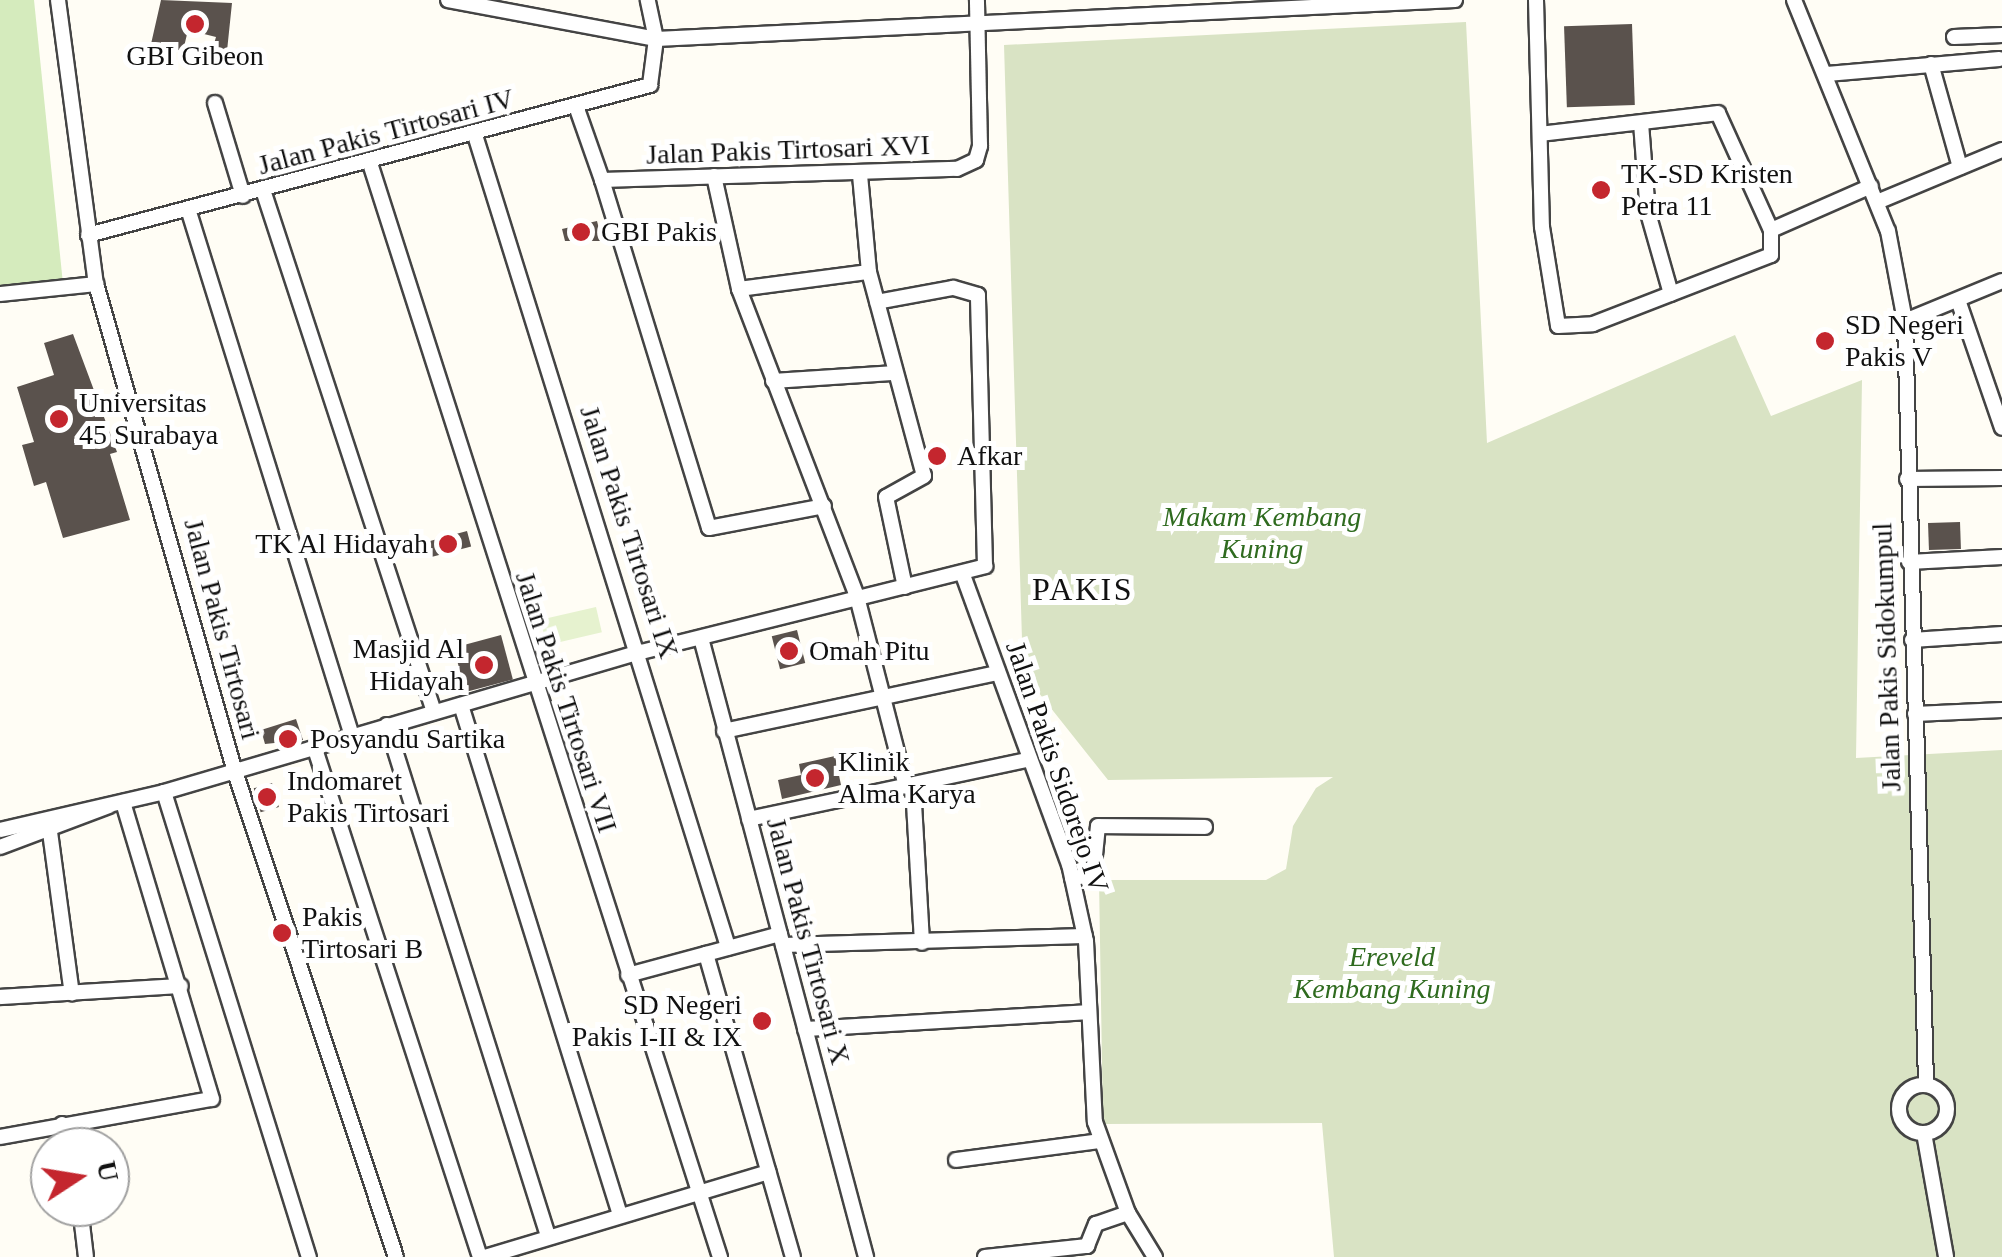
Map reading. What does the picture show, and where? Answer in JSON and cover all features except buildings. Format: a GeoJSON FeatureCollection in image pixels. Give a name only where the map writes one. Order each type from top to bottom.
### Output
{"type":"FeatureCollection","features":[{"type":"Feature","properties":{"kind":"street","name":"Jalan Pakis Tirtosari"},"geometry":{"type":"LineString","coordinates":[[58,0],[96,284],[234,772],[396,1257]]}},
{"type":"Feature","properties":{"kind":"street"},"geometry":{"type":"LineString","coordinates":[[448,0],[656,39],[1455,0]]}},
{"type":"Feature","properties":{"kind":"street"},"geometry":{"type":"LineString","coordinates":[[544,19],[548,0]]}},
{"type":"Feature","properties":{"kind":"street"},"geometry":{"type":"LineString","coordinates":[[648,0],[656,39]]}},
{"type":"Feature","properties":{"kind":"street"},"geometry":{"type":"LineString","coordinates":[[977,0],[977,26]]}},
{"type":"Feature","properties":{"kind":"street"},"geometry":{"type":"LineString","coordinates":[[1536,0],[1540,134],[1547,280],[1558,326],[1578,329],[1768,259],[1771,230],[1721,115],[1540,134]]}},
{"type":"Feature","properties":{"kind":"street","name":"Jalan Pakis Sidokumpul"},"geometry":{"type":"LineString","coordinates":[[1794,0],[1888,230],[1905,321],[1926,1084]]}},
{"type":"Feature","properties":{"kind":"street","name":"Jalan Pakis Tirtosari XVI"},"geometry":{"type":"LineString","coordinates":[[602,180],[957,170],[976,160],[977,26]]}},
{"type":"Feature","properties":{"kind":"street"},"geometry":{"type":"LineString","coordinates":[[1827,74],[1931,64],[2001,64],[1998,35],[1954,37]]}},
{"type":"Feature","properties":{"kind":"street","name":"Jalan Pakis Tirtosari IV"},"geometry":{"type":"LineString","coordinates":[[88,235],[189,212],[652,84],[656,39]]}},
{"type":"Feature","properties":{"kind":"street"},"geometry":{"type":"LineString","coordinates":[[1931,64],[1960,167]]}},
{"type":"Feature","properties":{"kind":"street"},"geometry":{"type":"LineString","coordinates":[[215,103],[243,196]]}},
{"type":"Feature","properties":{"kind":"street"},"geometry":{"type":"LineString","coordinates":[[576,106],[709,528],[824,506]]}},
{"type":"Feature","properties":{"kind":"street"},"geometry":{"type":"LineString","coordinates":[[1641,123],[1648,213],[1671,294]]}},
{"type":"Feature","properties":{"kind":"street","name":"Jalan Pakis Tirtosari IX"},"geometry":{"type":"LineString","coordinates":[[475,135],[642,652],[728,946]]}},
{"type":"Feature","properties":{"kind":"street"},"geometry":{"type":"LineString","coordinates":[[1877,202],[2002,150]]}},
{"type":"Feature","properties":{"kind":"street","name":"Jalan Pakis Tirtosari VII"},"geometry":{"type":"LineString","coordinates":[[369,160],[531,682],[720,1257]]}},
{"type":"Feature","properties":{"kind":"street"},"geometry":{"type":"LineString","coordinates":[[860,175],[869,272],[892,373],[924,476],[887,496],[905,587]]}},
{"type":"Feature","properties":{"kind":"street"},"geometry":{"type":"LineString","coordinates":[[714,176],[740,290],[857,597],[910,786],[922,943]]}},
{"type":"Feature","properties":{"kind":"street"},"geometry":{"type":"LineString","coordinates":[[1771,230],[1872,186]]}},
{"type":"Feature","properties":{"kind":"street"},"geometry":{"type":"LineString","coordinates":[[263,190],[434,712]]}},
{"type":"Feature","properties":{"kind":"street"},"geometry":{"type":"LineString","coordinates":[[189,212],[352,736]]}},
{"type":"Feature","properties":{"kind":"street"},"geometry":{"type":"LineString","coordinates":[[740,290],[869,272]]}},
{"type":"Feature","properties":{"kind":"street"},"geometry":{"type":"LineString","coordinates":[[1905,321],[2002,281]]}},
{"type":"Feature","properties":{"kind":"street"},"geometry":{"type":"LineString","coordinates":[[0,294],[96,284]]}},
{"type":"Feature","properties":{"kind":"street"},"geometry":{"type":"LineString","coordinates":[[0,830],[164,792],[531,682],[857,597],[963,574],[987,564],[978,295],[962,288],[877,302]]}},
{"type":"Feature","properties":{"kind":"street"},"geometry":{"type":"LineString","coordinates":[[1958,300],[2002,428]]}},
{"type":"Feature","properties":{"kind":"street"},"geometry":{"type":"LineString","coordinates":[[773,381],[892,373]]}},
{"type":"Feature","properties":{"kind":"street"},"geometry":{"type":"LineString","coordinates":[[1907,479],[2002,478]]}},
{"type":"Feature","properties":{"kind":"street"},"geometry":{"type":"LineString","coordinates":[[1909,562],[2002,557]]}},
{"type":"Feature","properties":{"kind":"street","name":"Jalan Pakis Sidorejo IV"},"geometry":{"type":"LineString","coordinates":[[963,574],[1072,878],[1085,936],[1087,1012],[1100,1141],[1128,1213],[1155,1257]]}},
{"type":"Feature","properties":{"kind":"street"},"geometry":{"type":"LineString","coordinates":[[1912,640],[2002,634]]}},
{"type":"Feature","properties":{"kind":"street","name":"Jalan Pakis Tirtosari X"},"geometry":{"type":"LineString","coordinates":[[701,638],[866,1257]]}},
{"type":"Feature","properties":{"kind":"street"},"geometry":{"type":"LineString","coordinates":[[724,731],[998,674]]}},
{"type":"Feature","properties":{"kind":"street"},"geometry":{"type":"LineString","coordinates":[[461,704],[620,1216]]}},
{"type":"Feature","properties":{"kind":"street"},"geometry":{"type":"LineString","coordinates":[[1915,714],[2002,710]]}},
{"type":"Feature","properties":{"kind":"street"},"geometry":{"type":"LineString","coordinates":[[388,725],[548,1236]]}},
{"type":"Feature","properties":{"kind":"street"},"geometry":{"type":"LineString","coordinates":[[315,749],[482,1257],[620,1216],[702,1198],[770,1172]]}},
{"type":"Feature","properties":{"kind":"street"},"geometry":{"type":"LineString","coordinates":[[750,819],[1027,760]]}},
{"type":"Feature","properties":{"kind":"street"},"geometry":{"type":"LineString","coordinates":[[164,792],[308,1257]]}},
{"type":"Feature","properties":{"kind":"street"},"geometry":{"type":"LineString","coordinates":[[0,847],[50,832],[116,804]]}},
{"type":"Feature","properties":{"kind":"street"},"geometry":{"type":"LineString","coordinates":[[0,1138],[62,1124],[210,1102],[181,986],[116,804]]}},
{"type":"Feature","properties":{"kind":"street"},"geometry":{"type":"LineString","coordinates":[[1072,878],[1093,874],[1098,826],[1205,826]]}},
{"type":"Feature","properties":{"kind":"street"},"geometry":{"type":"LineString","coordinates":[[50,832],[72,994]]}},
{"type":"Feature","properties":{"kind":"street"},"geometry":{"type":"LineString","coordinates":[[628,975],[728,946],[782,939],[922,943],[1085,936]]}},
{"type":"Feature","properties":{"kind":"street"},"geometry":{"type":"LineString","coordinates":[[706,954],[793,1257]]}},
{"type":"Feature","properties":{"kind":"street"},"geometry":{"type":"LineString","coordinates":[[0,997],[181,986]]}},
{"type":"Feature","properties":{"kind":"street"},"geometry":{"type":"LineString","coordinates":[[805,1028],[1087,1012]]}},
{"type":"Feature","properties":{"kind":"street"},"geometry":{"type":"LineString","coordinates":[[1926,1084],[1946,1109],[1924,1133],[1911,1132],[1899,1110],[1906,1092],[1926,1084]]}},
{"type":"Feature","properties":{"kind":"street"},"geometry":{"type":"LineString","coordinates":[[1924,1133],[1946,1257]]}},
{"type":"Feature","properties":{"kind":"street"},"geometry":{"type":"LineString","coordinates":[[956,1160],[1100,1141]]}},
{"type":"Feature","properties":{"kind":"street"},"geometry":{"type":"LineString","coordinates":[[985,1257],[1087,1246],[1096,1224],[1128,1213]]}},
{"type":"Feature","properties":{"kind":"street"},"geometry":{"type":"LineString","coordinates":[[82,1227],[86,1257]]}},
{"type":"Feature","properties":{"kind":"green space"},"geometry":{"type":"Polygon","coordinates":[[[0,0],[34,0],[63,284],[0,290],[0,0]]]}},
{"type":"Feature","properties":{"kind":"green space","name":"Makam Kembang Kuning"},"geometry":{"type":"Polygon","coordinates":[[[1466,22],[1487,443],[1735,335],[1771,416],[1862,380],[1856,758],[2002,750],[2002,1257],[1334,1257],[1322,1123],[1103,1124],[1099,880],[1266,880],[1286,869],[1293,826],[1316,788],[1333,777],[1108,780],[1023,673],[1004,45],[1466,22]]]}},
{"type":"Feature","properties":{"kind":"green space"},"geometry":{"type":"Polygon","coordinates":[[[596,607],[602,632],[546,645],[540,620],[596,607]]]}},
{"type":"Feature","properties":{"kind":"place","name":"GBI Gibeon"},"geometry":{"type":"Point","coordinates":[195,24]}},
{"type":"Feature","properties":{"kind":"place","name":"TK-SD Kristen Petra 11"},"geometry":{"type":"Point","coordinates":[1601,190]}},
{"type":"Feature","properties":{"kind":"place","name":"GBI Pakis"},"geometry":{"type":"Point","coordinates":[581,232]}},
{"type":"Feature","properties":{"kind":"place","name":"SD Negeri Pakis V"},"geometry":{"type":"Point","coordinates":[1825,341]}},
{"type":"Feature","properties":{"kind":"place","name":"Universitas 45 Surabaya"},"geometry":{"type":"Point","coordinates":[59,419]}},
{"type":"Feature","properties":{"kind":"place","name":"Afkar"},"geometry":{"type":"Point","coordinates":[937,456]}},
{"type":"Feature","properties":{"kind":"place","name":"TK Al Hidayah"},"geometry":{"type":"Point","coordinates":[448,544]}},
{"type":"Feature","properties":{"kind":"place","name":"Omah Pitu"},"geometry":{"type":"Point","coordinates":[789,651]}},
{"type":"Feature","properties":{"kind":"place","name":"Masjid Al Hidayah"},"geometry":{"type":"Point","coordinates":[484,665]}},
{"type":"Feature","properties":{"kind":"place","name":"Posyandu Sartika"},"geometry":{"type":"Point","coordinates":[288,739]}},
{"type":"Feature","properties":{"kind":"place","name":"Klinik Alma Karya"},"geometry":{"type":"Point","coordinates":[815,778]}},
{"type":"Feature","properties":{"kind":"place","name":"Indomaret Pakis Tirtosari"},"geometry":{"type":"Point","coordinates":[267,797]}},
{"type":"Feature","properties":{"kind":"place","name":"Pakis Tirtosari B"},"geometry":{"type":"Point","coordinates":[282,933]}},
{"type":"Feature","properties":{"kind":"place","name":"SD Negeri Pakis I-II & IX"},"geometry":{"type":"Point","coordinates":[762,1021]}},
{"type":"Feature","properties":{"kind":"district","name":"PAKIS"},"geometry":{"type":"Point","coordinates":[1083,589]}},
{"type":"Feature","properties":{"kind":"park label","name":"Ereveld Kembang Kuning"},"geometry":{"type":"Point","coordinates":[1392,973]}}]}
